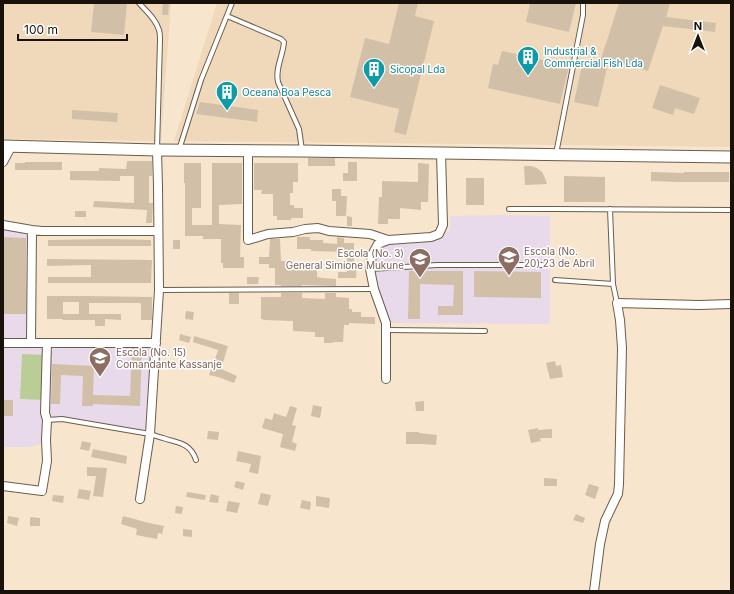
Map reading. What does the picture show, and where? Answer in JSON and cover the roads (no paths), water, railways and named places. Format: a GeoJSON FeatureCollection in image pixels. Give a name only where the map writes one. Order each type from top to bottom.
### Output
{"type":"FeatureCollection","features":[{"type":"Feature","properties":{"kind":"street"},"geometry":{"type":"LineString","coordinates":[[3,162],[7,146],[157,150],[302,150],[731,157]]}},
{"type":"Feature","properties":{"kind":"street"},"geometry":{"type":"LineString","coordinates":[[140,499],[150,434],[159,290],[157,150]]}},
{"type":"Feature","properties":{"kind":"street"},"geometry":{"type":"LineString","coordinates":[[248,150],[248,240],[268,234],[293,232],[305,228],[370,234],[388,240]]}},
{"type":"Feature","properties":{"kind":"street"},"geometry":{"type":"LineString","coordinates":[[386,379],[386,323],[374,289],[370,269],[372,254],[378,244],[388,240],[431,238],[439,234],[444,225],[441,153]]}},
{"type":"Feature","properties":{"kind":"street"},"geometry":{"type":"LineString","coordinates":[[3,225],[32,230],[158,231]]}},
{"type":"Feature","properties":{"kind":"street"},"geometry":{"type":"LineString","coordinates":[[31,343],[32,230]]}},
{"type":"Feature","properties":{"kind":"street"},"geometry":{"type":"LineString","coordinates":[[594,591],[600,544],[605,521],[618,494],[619,484],[622,348],[617,303],[699,305],[731,304]]}},
{"type":"Feature","properties":{"kind":"street"},"geometry":{"type":"LineString","coordinates":[[3,343],[156,343]]}},
{"type":"Feature","properties":{"kind":"street"},"geometry":{"type":"LineString","coordinates":[[3,486],[42,491],[47,461],[47,420],[45,413],[47,343]]}},
{"type":"Feature","properties":{"kind":"lane"},"geometry":{"type":"LineString","coordinates":[[139,3],[154,19],[160,35],[157,150]]}},
{"type":"Feature","properties":{"kind":"lane"},"geometry":{"type":"LineString","coordinates":[[179,150],[201,80],[232,3]]}},
{"type":"Feature","properties":{"kind":"lane"},"geometry":{"type":"LineString","coordinates":[[556,154],[583,15],[584,3]]}},
{"type":"Feature","properties":{"kind":"lane"},"geometry":{"type":"LineString","coordinates":[[227,16],[281,39],[284,42],[276,76],[299,129],[302,150]]}},
{"type":"Feature","properties":{"kind":"lane"},"geometry":{"type":"LineString","coordinates":[[610,209],[613,284],[617,303]]}},
{"type":"Feature","properties":{"kind":"lane"},"geometry":{"type":"LineString","coordinates":[[509,210],[731,210]]}},
{"type":"Feature","properties":{"kind":"lane"},"geometry":{"type":"LineString","coordinates":[[370,269],[437,265],[543,265]]}},
{"type":"Feature","properties":{"kind":"lane"},"geometry":{"type":"LineString","coordinates":[[555,280],[613,284]]}},
{"type":"Feature","properties":{"kind":"lane"},"geometry":{"type":"LineString","coordinates":[[159,290],[374,289]]}},
{"type":"Feature","properties":{"kind":"lane"},"geometry":{"type":"LineString","coordinates":[[386,330],[485,331]]}},
{"type":"Feature","properties":{"kind":"lane"},"geometry":{"type":"LineString","coordinates":[[47,420],[62,419],[150,434],[179,442],[191,450],[196,460]]}},
{"type":"Feature","properties":{"kind":"place","name":"Industrial & Commercial Fish Lda"},"geometry":{"type":"Point","coordinates":[528,76]}},
{"type":"Feature","properties":{"kind":"place","name":"Sicopal Lda"},"geometry":{"type":"Point","coordinates":[374,88]}},
{"type":"Feature","properties":{"kind":"place","name":"Oceana Boa Pesca"},"geometry":{"type":"Point","coordinates":[227,112]}},
{"type":"Feature","properties":{"kind":"place","name":"Escola (No. 20) 23 de Abril"},"geometry":{"type":"Point","coordinates":[509,276]}},
{"type":"Feature","properties":{"kind":"place","name":"Escola (No. 3) General Simione Mukune"},"geometry":{"type":"Point","coordinates":[420,278]}},
{"type":"Feature","properties":{"kind":"place","name":"Escola (No. 15) Comandante Kassanje"},"geometry":{"type":"Point","coordinates":[100,378]}}]}
